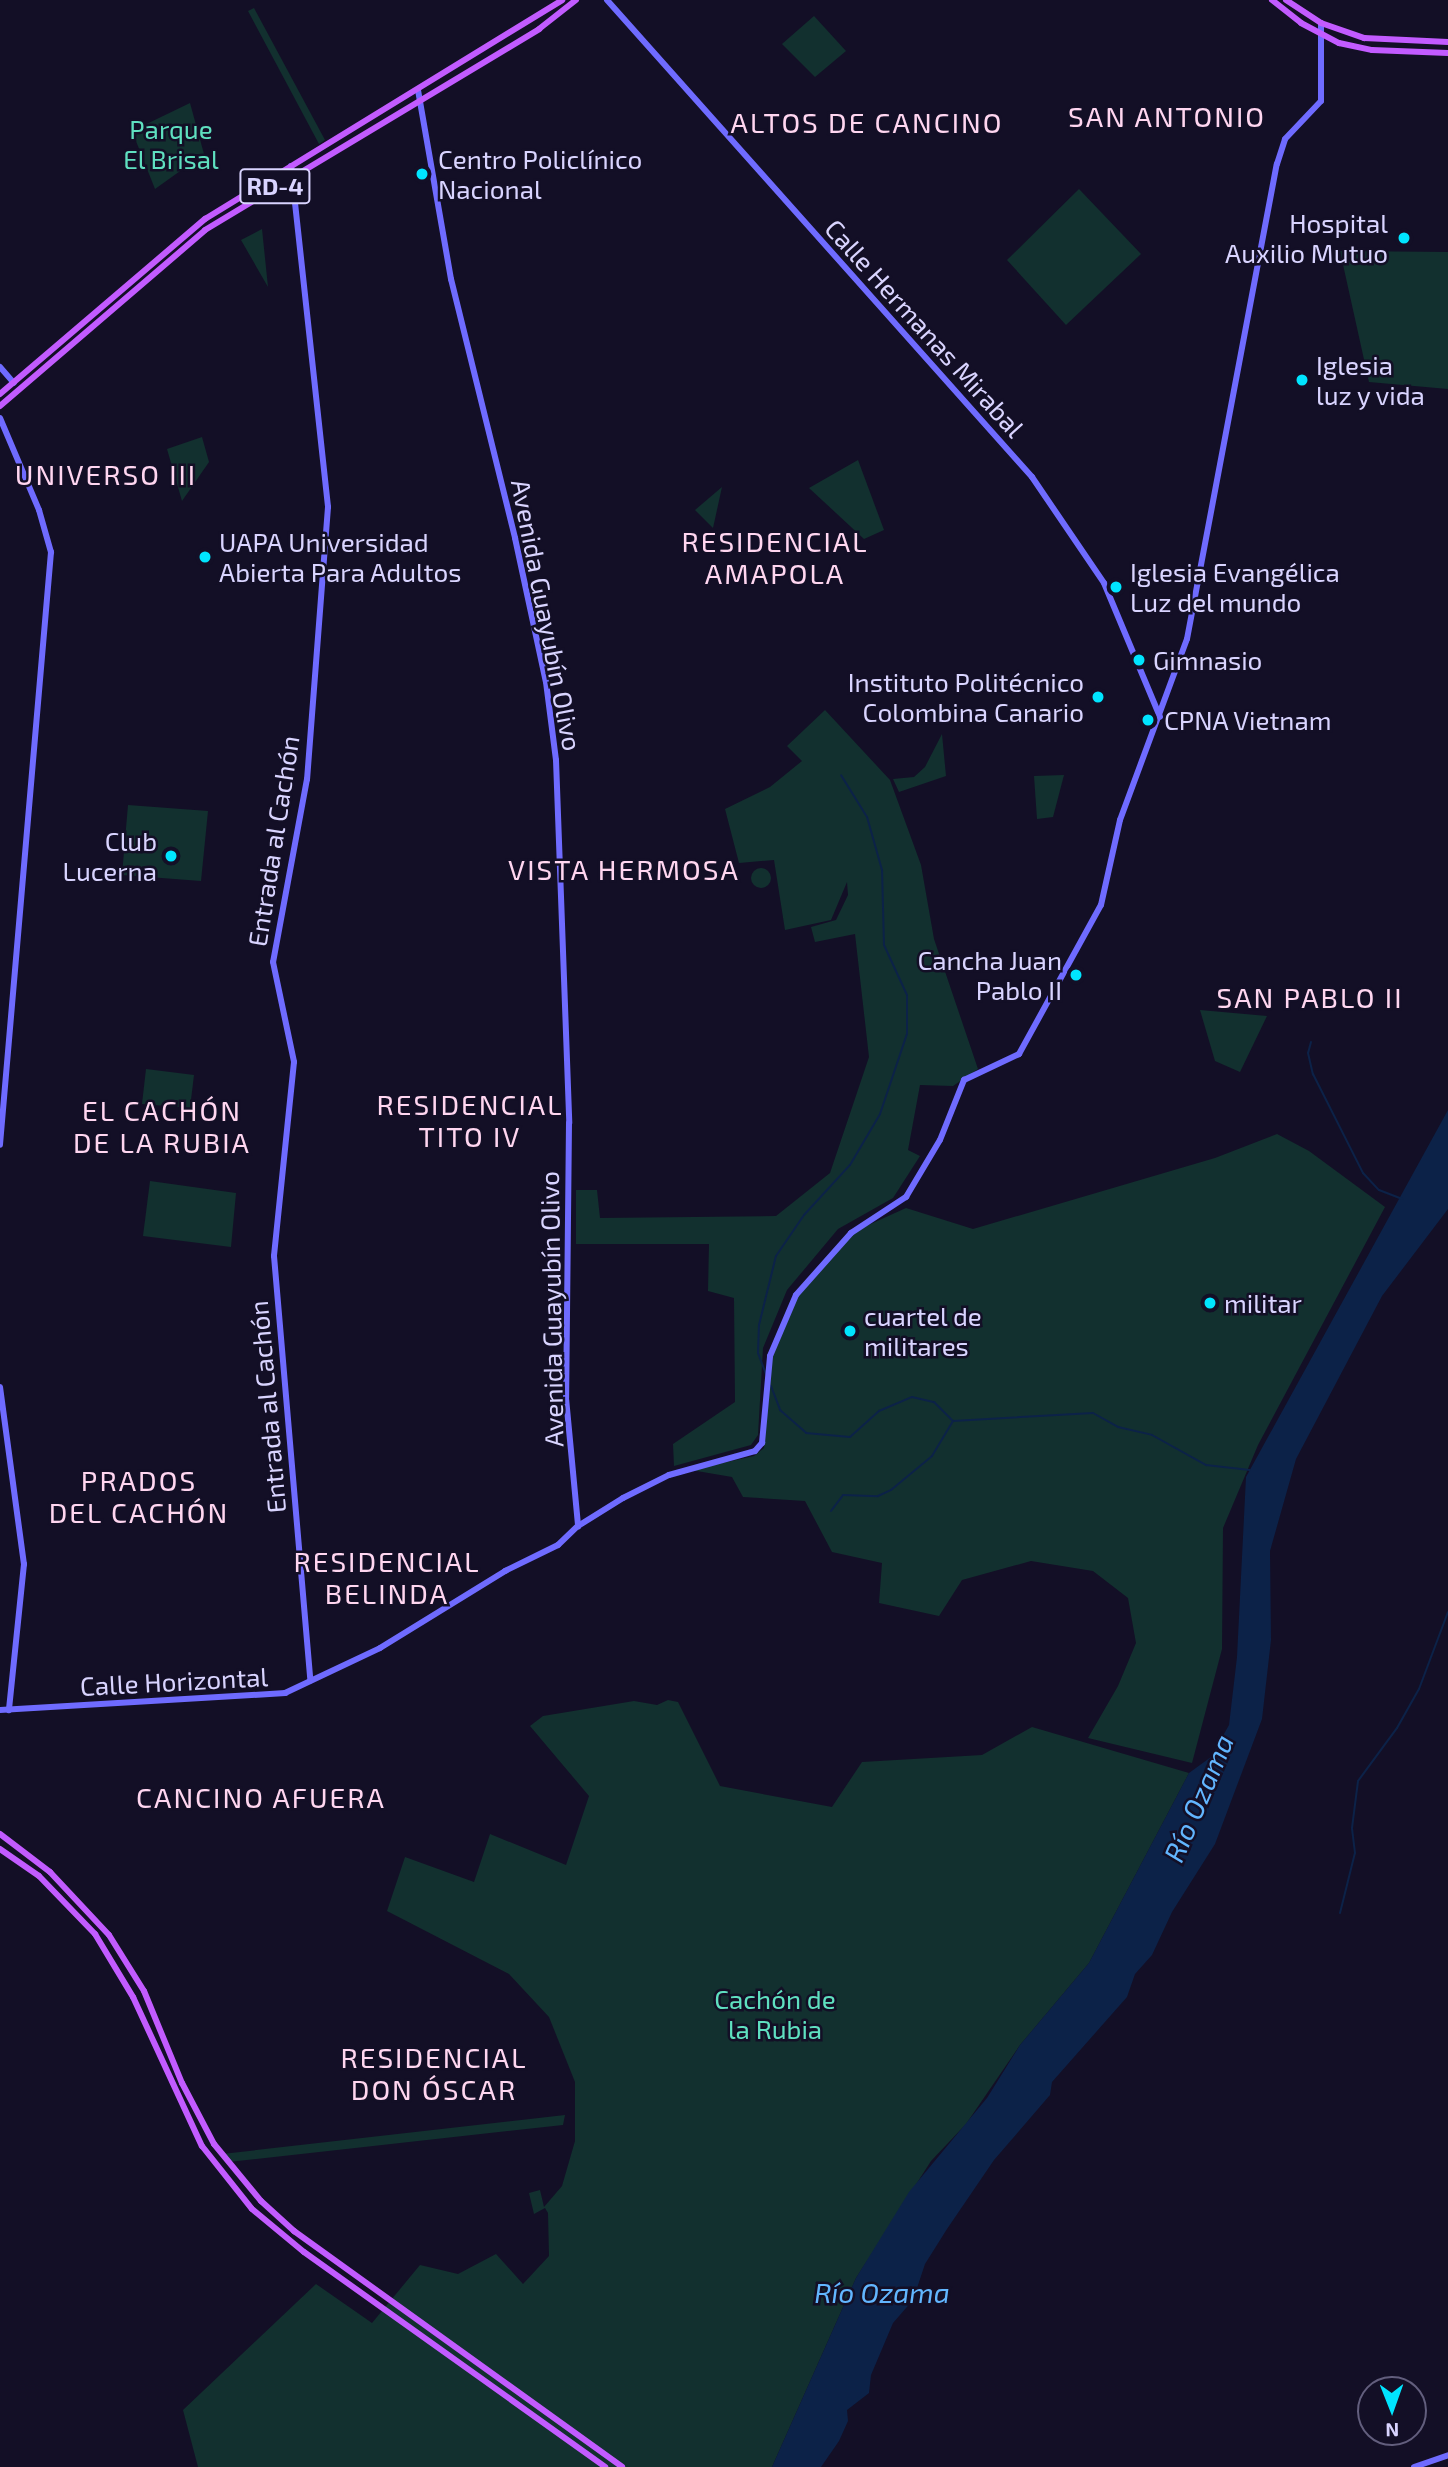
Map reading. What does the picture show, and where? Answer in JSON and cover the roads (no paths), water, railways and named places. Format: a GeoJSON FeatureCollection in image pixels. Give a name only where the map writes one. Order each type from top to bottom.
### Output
{"type":"FeatureCollection","features":[{"type":"Feature","properties":{"kind":"main road","name":"RD-4"},"geometry":{"type":"LineString","coordinates":[[0,406],[189,241],[562,0]]}},
{"type":"Feature","properties":{"kind":"main road","name":"RD-4"},"geometry":{"type":"LineString","coordinates":[[0,394],[187,233],[291,166],[539,29],[576,0]]}},
{"type":"Feature","properties":{"kind":"main road","name":"Calle Hermanas Mirabal"},"geometry":{"type":"LineString","coordinates":[[607,0],[1032,477],[1104,583],[1160,718]]}},
{"type":"Feature","properties":{"kind":"main road"},"geometry":{"type":"LineString","coordinates":[[1272,0],[1322,36],[1372,50],[1448,53]]}},
{"type":"Feature","properties":{"kind":"main road"},"geometry":{"type":"LineString","coordinates":[[1286,0],[1321,23],[1364,38],[1448,42]]}},
{"type":"Feature","properties":{"kind":"main road"},"geometry":{"type":"LineString","coordinates":[[1321,23],[1322,36]]}},
{"type":"Feature","properties":{"kind":"main road","name":"Calle Horizontal"},"geometry":{"type":"LineString","coordinates":[[0,1710],[277,1695],[380,1648],[505,1571],[558,1545],[578,1526],[669,1475],[755,1451],[764,1433],[770,1356],[796,1295],[822,1261],[850,1233],[906,1197],[940,1140],[964,1080],[1014,1058],[1030,1036],[1101,905],[1120,820],[1160,718],[1200,581],[1277,164],[1285,139],[1321,101],[1322,36]]}},
{"type":"Feature","properties":{"kind":"main road","name":"Avenida Guayubín Olivo"},"geometry":{"type":"LineString","coordinates":[[419,94],[451,279],[518,550],[546,682],[556,760],[569,1111],[566,1398],[578,1526]]}},
{"type":"Feature","properties":{"kind":"main road"},"geometry":{"type":"LineString","coordinates":[[291,166],[295,174]]}},
{"type":"Feature","properties":{"kind":"main road","name":"Entrada al Cachón"},"geometry":{"type":"LineString","coordinates":[[295,174],[328,507],[307,779],[273,962],[294,1062],[274,1256],[310,1680]]}},
{"type":"Feature","properties":{"kind":"main road"},"geometry":{"type":"LineString","coordinates":[[0,368],[14,383]]}},
{"type":"Feature","properties":{"kind":"main road"},"geometry":{"type":"LineString","coordinates":[[0,418],[44,522],[51,552],[0,1145]]}},
{"type":"Feature","properties":{"kind":"main road"},"geometry":{"type":"LineString","coordinates":[[0,1387],[24,1564],[9,1710]]}},
{"type":"Feature","properties":{"kind":"main road"},"geometry":{"type":"LineString","coordinates":[[0,1834],[50,1872],[109,1935],[144,1991],[199,2116],[245,2185],[294,2231],[622,2467]]}},
{"type":"Feature","properties":{"kind":"main road"},"geometry":{"type":"LineString","coordinates":[[0,1849],[54,1890],[110,1956],[190,2123],[236,2193],[304,2252],[605,2467]]}},
{"type":"Feature","properties":{"kind":"main road"},"geometry":{"type":"LineString","coordinates":[[1414,2467],[1448,2455]]}},
{"type":"Feature","properties":{"kind":"water","name":"Río Ozama"},"geometry":{"type":"Polygon","coordinates":[[[1448,1110],[1448,1209],[1382,1296],[1296,1459],[1270,1551],[1271,1640],[1262,1719],[1215,1844],[1172,1912],[1152,1955],[1135,1974],[1127,1997],[1052,2082],[1050,2095],[994,2160],[947,2229],[925,2264],[913,2300],[893,2323],[871,2375],[869,2393],[847,2410],[848,2421],[839,2441],[821,2467],[772,2467],[856,2278],[909,2192],[987,2098],[1020,2045],[1089,1963],[1189,1773],[1211,1757],[1229,1725],[1237,1657],[1246,1477],[1448,1110]]]}},
{"type":"Feature","properties":{"kind":"waterway"},"geometry":{"type":"LineString","coordinates":[[766,1374],[758,1353],[759,1325],[776,1256],[804,1215],[850,1165],[880,1114],[907,1034],[907,995],[884,945],[882,870],[867,817],[841,775]]}},
{"type":"Feature","properties":{"kind":"waterway"},"geometry":{"type":"LineString","coordinates":[[1311,1042],[1308,1053],[1313,1074],[1363,1173],[1379,1190],[1402,1199]]}},
{"type":"Feature","properties":{"kind":"waterway"},"geometry":{"type":"LineString","coordinates":[[771,1386],[780,1410],[806,1433],[850,1437],[879,1411],[912,1397],[934,1402],[953,1421],[1093,1413],[1118,1427],[1152,1435],[1206,1465],[1250,1470]]}},
{"type":"Feature","properties":{"kind":"waterway"},"geometry":{"type":"LineString","coordinates":[[831,1511],[843,1495],[878,1496],[891,1490],[932,1456],[953,1421]]}},
{"type":"Feature","properties":{"kind":"waterway"},"geometry":{"type":"LineString","coordinates":[[1340,1913],[1355,1853],[1352,1828],[1358,1781],[1397,1728],[1419,1689],[1448,1612]]}},
{"type":"Feature","properties":{"kind":"place","name":"Centro Policlínico Nacional"},"geometry":{"type":"Point","coordinates":[422,174]}},
{"type":"Feature","properties":{"kind":"place","name":"Hospital Auxilio Mutuo"},"geometry":{"type":"Point","coordinates":[1404,238]}},
{"type":"Feature","properties":{"kind":"place","name":"Iglesia luz y vida"},"geometry":{"type":"Point","coordinates":[1302,380]}},
{"type":"Feature","properties":{"kind":"place","name":"UAPA Universidad Abierta Para Adultos"},"geometry":{"type":"Point","coordinates":[205,557]}},
{"type":"Feature","properties":{"kind":"place","name":"Iglesia Evangélica Luz del mundo"},"geometry":{"type":"Point","coordinates":[1116,587]}},
{"type":"Feature","properties":{"kind":"place","name":"Gimnasio"},"geometry":{"type":"Point","coordinates":[1139,660]}},
{"type":"Feature","properties":{"kind":"place","name":"Instituto Politécnico Colombina Canario"},"geometry":{"type":"Point","coordinates":[1098,697]}},
{"type":"Feature","properties":{"kind":"place","name":"CPNA Vietnam"},"geometry":{"type":"Point","coordinates":[1148,720]}},
{"type":"Feature","properties":{"kind":"place","name":"Club Lucerna"},"geometry":{"type":"Point","coordinates":[171,856]}},
{"type":"Feature","properties":{"kind":"place","name":"Cancha Juan Pablo II"},"geometry":{"type":"Point","coordinates":[1076,975]}},
{"type":"Feature","properties":{"kind":"place","name":"militar"},"geometry":{"type":"Point","coordinates":[1210,1303]}},
{"type":"Feature","properties":{"kind":"place","name":"cuartel de militares"},"geometry":{"type":"Point","coordinates":[850,1331]}},
{"type":"Feature","properties":{"kind":"district","name":"SAN ANTONIO"},"geometry":{"type":"Point","coordinates":[1167,116]}},
{"type":"Feature","properties":{"kind":"district","name":"ALTOS DE CANCINO"},"geometry":{"type":"Point","coordinates":[867,122]}},
{"type":"Feature","properties":{"kind":"district","name":"UNIVERSO III"},"geometry":{"type":"Point","coordinates":[106,474]}},
{"type":"Feature","properties":{"kind":"district","name":"RESIDENCIAL AMAPOLA"},"geometry":{"type":"Point","coordinates":[775,557]}},
{"type":"Feature","properties":{"kind":"district","name":"VISTA HERMOSA"},"geometry":{"type":"Point","coordinates":[624,869]}},
{"type":"Feature","properties":{"kind":"district","name":"SAN PABLO II"},"geometry":{"type":"Point","coordinates":[1310,997]}},
{"type":"Feature","properties":{"kind":"district","name":"RESIDENCIAL TITO IV"},"geometry":{"type":"Point","coordinates":[470,1120]}},
{"type":"Feature","properties":{"kind":"district","name":"EL CACHÓN DE LA RUBIA"},"geometry":{"type":"Point","coordinates":[162,1126]}},
{"type":"Feature","properties":{"kind":"district","name":"PRADOS DEL CACHÓN"},"geometry":{"type":"Point","coordinates":[139,1496]}},
{"type":"Feature","properties":{"kind":"district","name":"RESIDENCIAL BELINDA"},"geometry":{"type":"Point","coordinates":[387,1577]}},
{"type":"Feature","properties":{"kind":"district","name":"CANCINO AFUERA"},"geometry":{"type":"Point","coordinates":[261,1797]}},
{"type":"Feature","properties":{"kind":"district","name":"RESIDENCIAL DON ÓSCAR"},"geometry":{"type":"Point","coordinates":[434,2073]}},
{"type":"Feature","properties":{"kind":"park label","name":"Parque El Brisal"},"geometry":{"type":"Point","coordinates":[171,144]}},
{"type":"Feature","properties":{"kind":"park label","name":"Cachón de la Rubia"},"geometry":{"type":"Point","coordinates":[775,2014]}}]}
